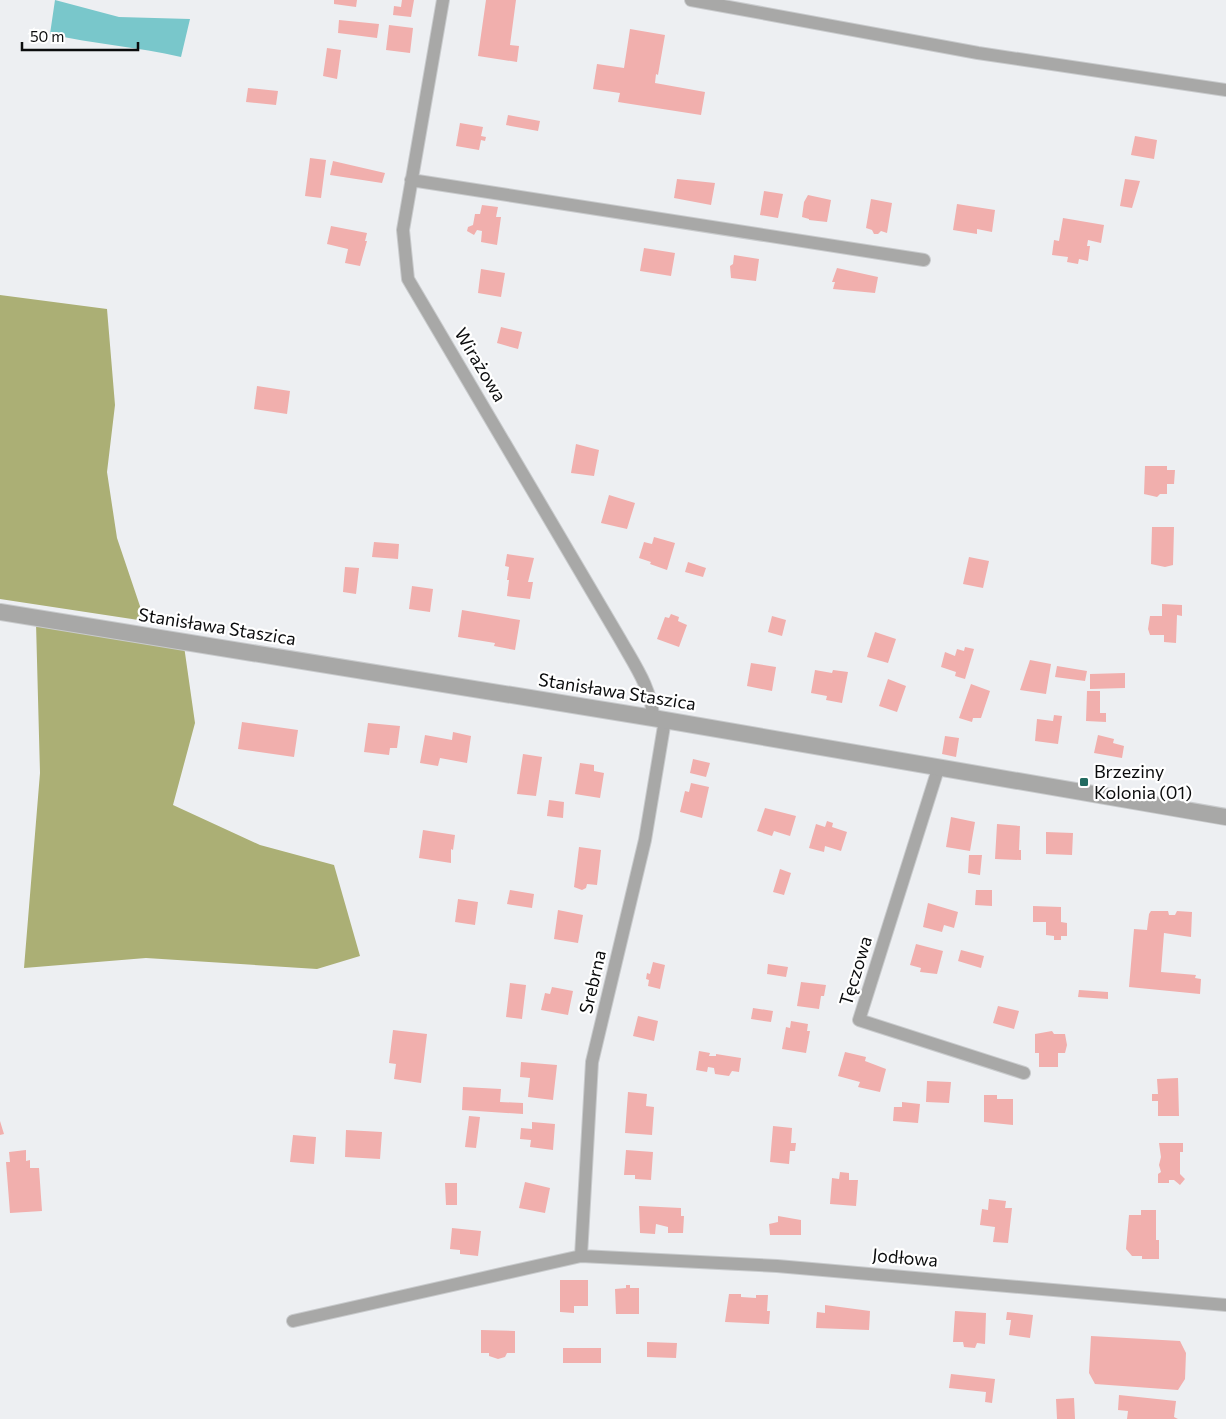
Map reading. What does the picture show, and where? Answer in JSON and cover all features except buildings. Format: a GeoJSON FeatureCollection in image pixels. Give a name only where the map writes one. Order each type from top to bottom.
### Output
{"type":"FeatureCollection","features":[{"type":"Feature","properties":{"kind":"street","name":"Wirażowa"},"geometry":{"type":"LineString","coordinates":[[443,0],[403,230],[408,279],[620,639],[648,689],[659,719]]}},
{"type":"Feature","properties":{"kind":"street"},"geometry":{"type":"LineString","coordinates":[[692,0],[978,53],[1226,90]]}},
{"type":"Feature","properties":{"kind":"street"},"geometry":{"type":"LineString","coordinates":[[411,180],[924,260]]}},
{"type":"Feature","properties":{"kind":"street","name":"Stanisława Staszica"},"geometry":{"type":"LineString","coordinates":[[0,612],[659,719],[1226,817]]}},
{"type":"Feature","properties":{"kind":"street","name":"Srebrna"},"geometry":{"type":"LineString","coordinates":[[581,1256],[592,1062],[645,840],[659,719]]}},
{"type":"Feature","properties":{"kind":"street","name":"Tęczowa"},"geometry":{"type":"LineString","coordinates":[[939,766],[859,1020],[1024,1072]]}},
{"type":"Feature","properties":{"kind":"street","name":"Jodłowa"},"geometry":{"type":"LineString","coordinates":[[293,1321],[581,1256],[777,1266],[1226,1305]]}},
{"type":"Feature","properties":{"kind":"green space"},"geometry":{"type":"Polygon","coordinates":[[[0,295],[107,309],[115,405],[107,472],[117,538],[145,621],[0,599],[0,295]]]}},
{"type":"Feature","properties":{"kind":"green space"},"geometry":{"type":"Polygon","coordinates":[[[36,623],[184,646],[195,723],[173,805],[260,845],[334,865],[360,956],[317,969],[146,958],[24,968],[40,773],[36,623]]]}},
{"type":"Feature","properties":{"kind":"water"},"geometry":{"type":"Polygon","coordinates":[[[55,0],[119,17],[190,19],[181,57],[50,34],[55,0]]]}},
{"type":"Feature","properties":{"kind":"place","name":"Brzeziny Kolonia (01)"},"geometry":{"type":"Point","coordinates":[1084,782]}}]}
